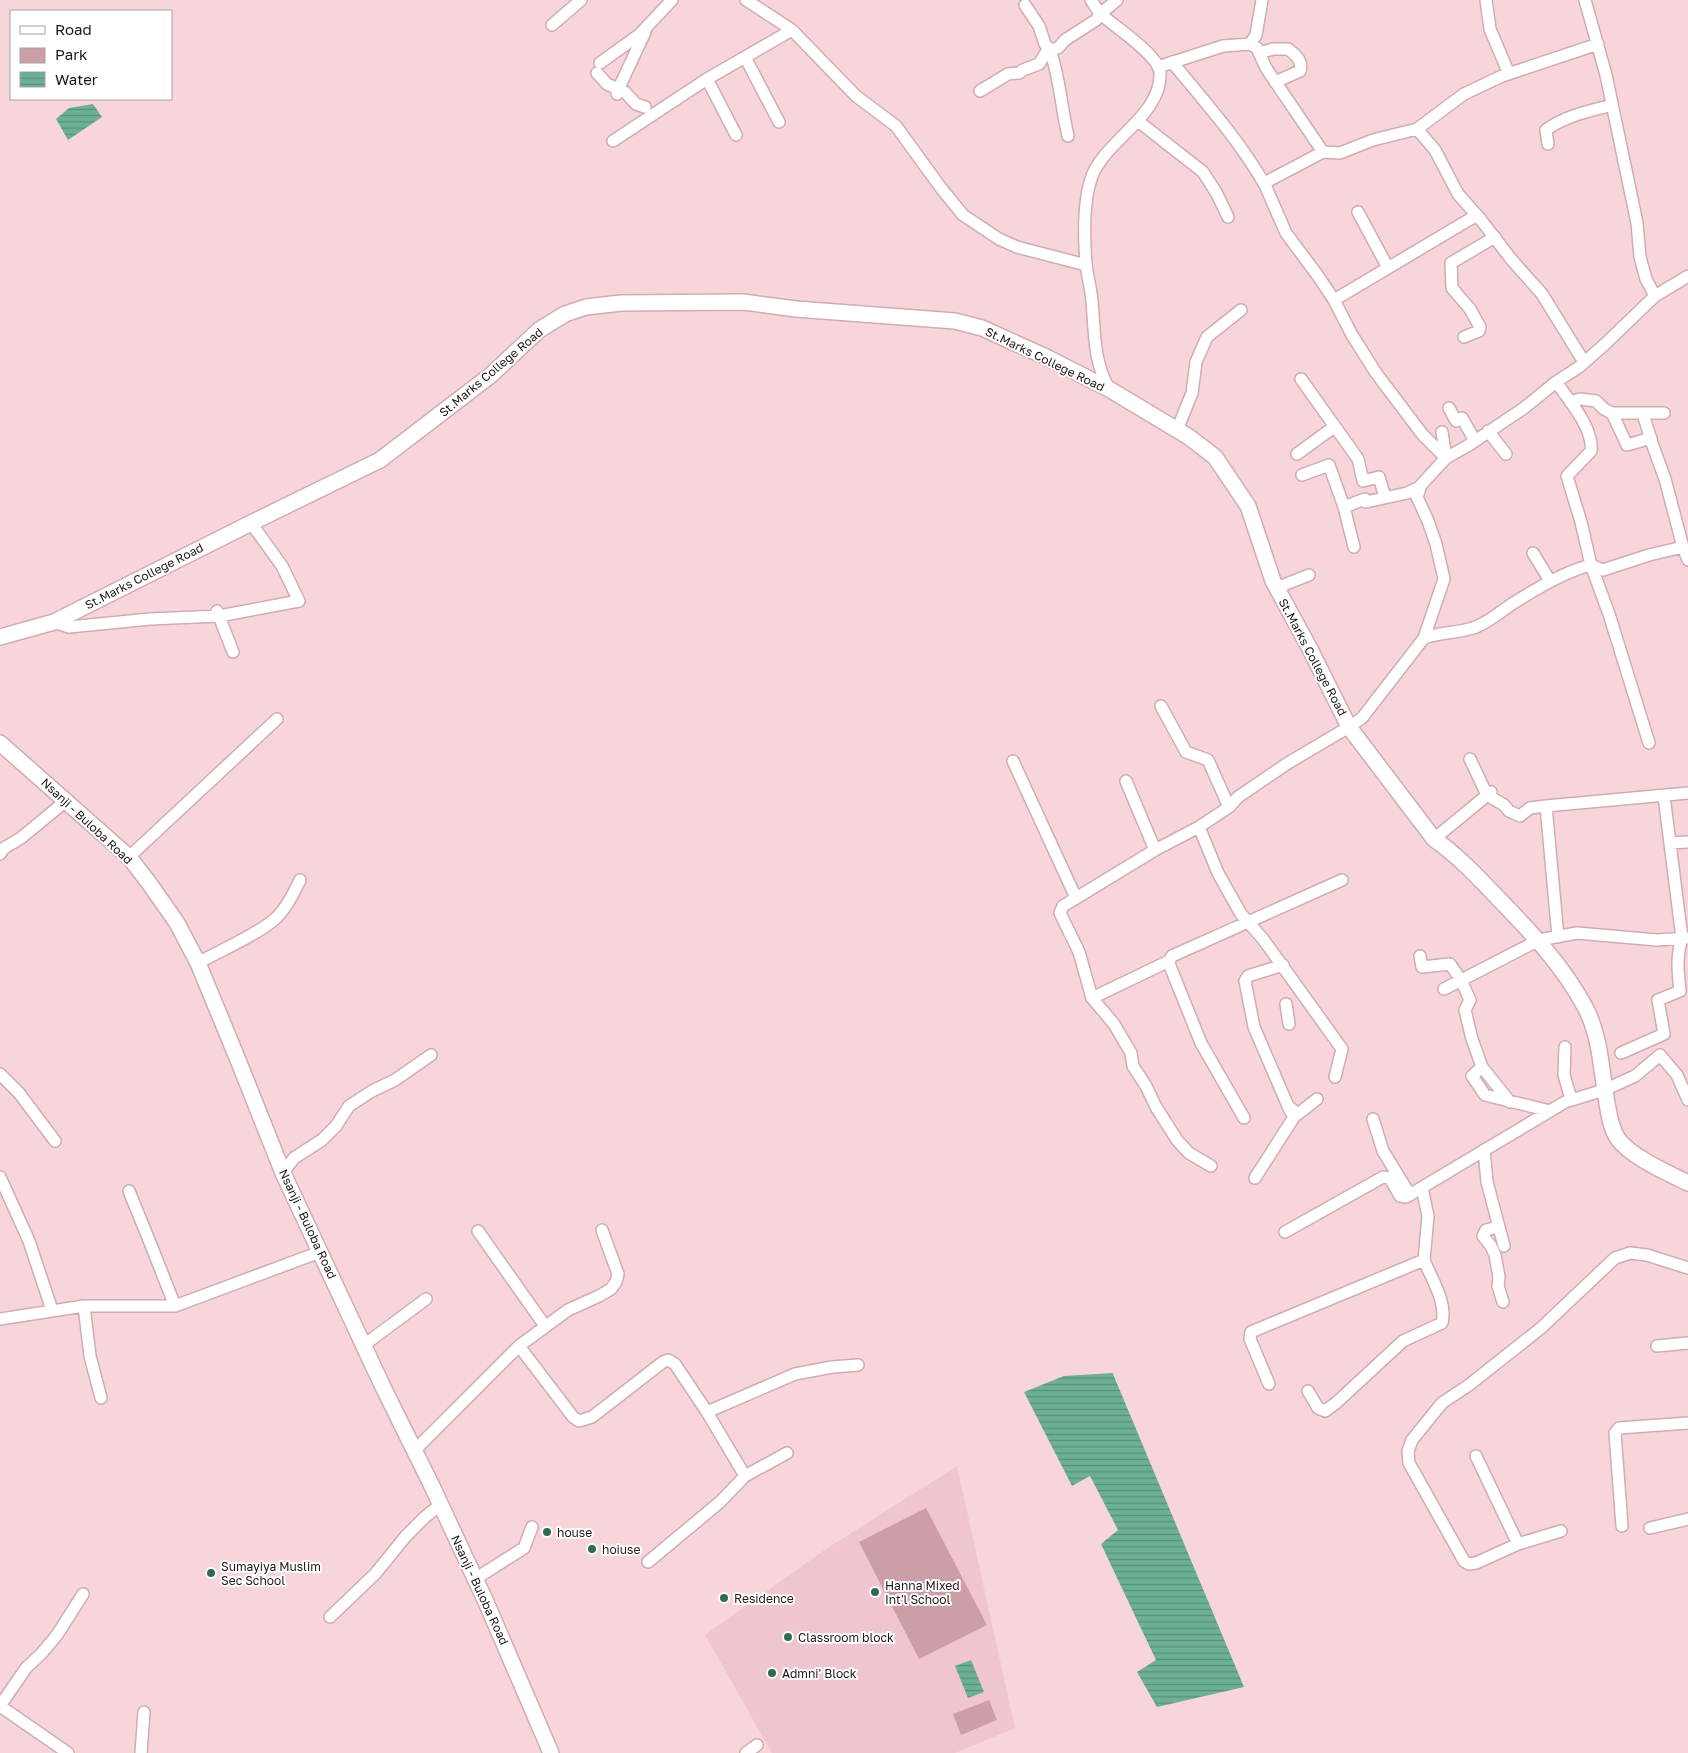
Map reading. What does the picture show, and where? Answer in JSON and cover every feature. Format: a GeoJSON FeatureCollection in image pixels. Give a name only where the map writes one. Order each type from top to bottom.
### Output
{"type":"FeatureCollection","features":[{"type":"Feature","properties":{"kind":"main road","name":"St.Marks College Road"},"geometry":{"type":"LineString","coordinates":[[0,637],[54,622],[251,523],[361,471],[380,460],[491,375],[539,330],[565,314],[586,307],[621,303],[744,302],[796,309],[955,321],[982,328],[1044,356],[1109,389],[1190,437],[1215,457],[1248,506],[1276,588],[1309,647],[1349,727],[1434,839],[1453,852],[1539,940],[1570,983],[1586,1008],[1597,1042],[1604,1090],[1613,1129],[1618,1139],[1628,1149],[1654,1166],[1688,1183]]}},
{"type":"Feature","properties":{"kind":"main road","name":"Nsanji - Buloba Road"},"geometry":{"type":"LineString","coordinates":[[0,743],[67,800],[129,857],[176,923],[198,963],[284,1173],[383,1387],[475,1579],[551,1753]]}},
{"type":"Feature","properties":{"kind":"street"},"geometry":{"type":"LineString","coordinates":[[552,26],[581,0]]}},
{"type":"Feature","properties":{"kind":"street"},"geometry":{"type":"LineString","coordinates":[[617,92],[613,85],[608,84],[598,68],[639,35],[672,0]]}},
{"type":"Feature","properties":{"kind":"street"},"geometry":{"type":"LineString","coordinates":[[1091,0],[1100,14],[1148,53],[1161,72],[1151,104],[1138,121],[1105,156],[1092,176],[1087,202],[1086,265],[1092,299],[1095,348],[1099,367],[1109,389]]}},
{"type":"Feature","properties":{"kind":"street"},"geometry":{"type":"LineString","coordinates":[[980,91],[1008,74],[1019,73],[1039,64],[1049,49],[1058,48],[1065,40],[1096,20],[1100,14],[1117,0]]}},
{"type":"Feature","properties":{"kind":"street"},"geometry":{"type":"LineString","coordinates":[[1250,44],[1256,35],[1262,0]]}},
{"type":"Feature","properties":{"kind":"street"},"geometry":{"type":"LineString","coordinates":[[1486,0],[1490,29],[1509,74]]}},
{"type":"Feature","properties":{"kind":"street"},"geometry":{"type":"LineString","coordinates":[[1585,0],[1598,44],[1612,105],[1637,223],[1640,257],[1646,279],[1654,296]]}},
{"type":"Feature","properties":{"kind":"street"},"geometry":{"type":"LineString","coordinates":[[750,2],[792,30],[856,96],[896,126],[963,215],[999,239],[1017,247],[1086,265]]}},
{"type":"Feature","properties":{"kind":"street"},"geometry":{"type":"LineString","coordinates":[[1021,2],[1040,26],[1045,44],[1049,49],[1056,68],[1068,136]]}},
{"type":"Feature","properties":{"kind":"street"},"geometry":{"type":"LineString","coordinates":[[617,92],[647,27]]}},
{"type":"Feature","properties":{"kind":"street"},"geometry":{"type":"LineString","coordinates":[[613,140],[707,79],[792,30]]}},
{"type":"Feature","properties":{"kind":"street"},"geometry":{"type":"LineString","coordinates":[[1158,66],[1224,46],[1250,44],[1257,48],[1266,68],[1323,152]]}},
{"type":"Feature","properties":{"kind":"street"},"geometry":{"type":"LineString","coordinates":[[1265,185],[1268,180],[1323,152],[1340,153],[1373,140],[1417,128],[1464,94],[1509,74],[1598,44]]}},
{"type":"Feature","properties":{"kind":"street"},"geometry":{"type":"LineString","coordinates":[[1259,53],[1273,49],[1288,49],[1298,56],[1301,66],[1300,71],[1276,82]]}},
{"type":"Feature","properties":{"kind":"street"},"geometry":{"type":"LineString","coordinates":[[745,57],[779,122]]}},
{"type":"Feature","properties":{"kind":"street"},"geometry":{"type":"LineString","coordinates":[[1172,62],[1224,124],[1250,159],[1265,185],[1286,233],[1334,300],[1352,335],[1376,374],[1422,434],[1446,458]]}},
{"type":"Feature","properties":{"kind":"street"},"geometry":{"type":"LineString","coordinates":[[707,79],[736,135]]}},
{"type":"Feature","properties":{"kind":"street"},"geometry":{"type":"LineString","coordinates":[[617,92],[625,92],[636,104],[645,107]]}},
{"type":"Feature","properties":{"kind":"street"},"geometry":{"type":"LineString","coordinates":[[1548,144],[1546,130],[1554,124],[1585,112],[1612,105]]}},
{"type":"Feature","properties":{"kind":"street"},"geometry":{"type":"LineString","coordinates":[[1138,121],[1203,172],[1217,194],[1228,217]]}},
{"type":"Feature","properties":{"kind":"street"},"geometry":{"type":"LineString","coordinates":[[1417,128],[1435,150],[1458,194],[1542,294],[1584,362]]}},
{"type":"Feature","properties":{"kind":"street"},"geometry":{"type":"LineString","coordinates":[[1358,212],[1388,268]]}},
{"type":"Feature","properties":{"kind":"street"},"geometry":{"type":"LineString","coordinates":[[1334,300],[1477,215]]}},
{"type":"Feature","properties":{"kind":"street"},"geometry":{"type":"LineString","coordinates":[[1464,337],[1479,332],[1480,327],[1470,309],[1452,288],[1451,263],[1495,237]]}},
{"type":"Feature","properties":{"kind":"street"},"geometry":{"type":"LineString","coordinates":[[1211,1166],[1190,1153],[1177,1140],[1156,1107],[1134,1066],[1131,1053],[1114,1024],[1092,998],[1079,952],[1060,913],[1063,906],[1156,850],[1199,827],[1228,807],[1238,797],[1288,763],[1362,718],[1424,638],[1444,579],[1436,544],[1417,497],[1420,487],[1446,458],[1524,408],[1604,345],[1654,296],[1688,276]]}},
{"type":"Feature","properties":{"kind":"street"},"geometry":{"type":"LineString","coordinates":[[1177,430],[1192,394],[1196,362],[1207,337],[1241,310]]}},
{"type":"Feature","properties":{"kind":"street"},"geometry":{"type":"LineString","coordinates":[[1301,379],[1358,459],[1363,481],[1379,477],[1385,497]]}},
{"type":"Feature","properties":{"kind":"street"},"geometry":{"type":"LineString","coordinates":[[1556,382],[1586,427],[1592,441],[1591,451],[1567,476],[1581,522],[1591,565],[1609,614],[1650,743]]}},
{"type":"Feature","properties":{"kind":"street"},"geometry":{"type":"LineString","coordinates":[[1570,402],[1580,398],[1596,401],[1612,414],[1664,413]]}},
{"type":"Feature","properties":{"kind":"street"},"geometry":{"type":"LineString","coordinates":[[1449,408],[1456,421],[1462,418],[1475,441]]}},
{"type":"Feature","properties":{"kind":"street"},"geometry":{"type":"LineString","coordinates":[[1612,414],[1627,445],[1651,438]]}},
{"type":"Feature","properties":{"kind":"street"},"geometry":{"type":"LineString","coordinates":[[1643,414],[1665,479],[1682,547],[1688,560]]}},
{"type":"Feature","properties":{"kind":"street"},"geometry":{"type":"LineString","coordinates":[[1297,454],[1334,427]]}},
{"type":"Feature","properties":{"kind":"street"},"geometry":{"type":"LineString","coordinates":[[1488,431],[1506,454]]}},
{"type":"Feature","properties":{"kind":"street"},"geometry":{"type":"LineString","coordinates":[[1442,432],[1446,458]]}},
{"type":"Feature","properties":{"kind":"street"},"geometry":{"type":"LineString","coordinates":[[1302,475],[1330,465],[1344,507],[1354,547]]}},
{"type":"Feature","properties":{"kind":"street"},"geometry":{"type":"LineString","coordinates":[[1344,507],[1365,499],[1366,502],[1420,487]]}},
{"type":"Feature","properties":{"kind":"street"},"geometry":{"type":"LineString","coordinates":[[54,622],[69,627],[218,612],[299,601],[282,566],[251,523]]}},
{"type":"Feature","properties":{"kind":"street"},"geometry":{"type":"LineString","coordinates":[[1424,638],[1439,633],[1475,627],[1490,620],[1550,581],[1582,567],[1591,565],[1603,570],[1649,555],[1682,547]]}},
{"type":"Feature","properties":{"kind":"street"},"geometry":{"type":"LineString","coordinates":[[1533,553],[1550,581]]}},
{"type":"Feature","properties":{"kind":"street"},"geometry":{"type":"LineString","coordinates":[[1276,588],[1309,575]]}},
{"type":"Feature","properties":{"kind":"street"},"geometry":{"type":"LineString","coordinates":[[218,612],[233,652]]}},
{"type":"Feature","properties":{"kind":"street"},"geometry":{"type":"LineString","coordinates":[[1161,706],[1186,752],[1208,760],[1228,807]]}},
{"type":"Feature","properties":{"kind":"street"},"geometry":{"type":"LineString","coordinates":[[129,857],[277,719]]}},
{"type":"Feature","properties":{"kind":"street"},"geometry":{"type":"LineString","coordinates":[[1470,759],[1489,794],[1509,811],[1520,816],[1530,808],[1688,793]]}},
{"type":"Feature","properties":{"kind":"street"},"geometry":{"type":"LineString","coordinates":[[1013,761],[1076,898]]}},
{"type":"Feature","properties":{"kind":"street"},"geometry":{"type":"LineString","coordinates":[[1126,781],[1156,850]]}},
{"type":"Feature","properties":{"kind":"street"},"geometry":{"type":"LineString","coordinates":[[1434,839],[1489,794]]}},
{"type":"Feature","properties":{"kind":"street"},"geometry":{"type":"LineString","coordinates":[[1621,1053],[1664,1034],[1658,1000],[1680,991],[1676,963],[1677,952],[1685,938],[1664,796]]}},
{"type":"Feature","properties":{"kind":"street"},"geometry":{"type":"LineString","coordinates":[[1,849],[21,838],[67,800]]}},
{"type":"Feature","properties":{"kind":"street"},"geometry":{"type":"LineString","coordinates":[[1546,806],[1558,937]]}},
{"type":"Feature","properties":{"kind":"street"},"geometry":{"type":"LineString","coordinates":[[1199,827],[1218,873],[1242,914],[1283,965],[1342,1049],[1335,1078]]}},
{"type":"Feature","properties":{"kind":"street"},"geometry":{"type":"LineString","coordinates":[[1670,843],[1688,842]]}},
{"type":"Feature","properties":{"kind":"street"},"geometry":{"type":"LineString","coordinates":[[198,963],[259,930],[276,918],[292,896],[300,880]]}},
{"type":"Feature","properties":{"kind":"street"},"geometry":{"type":"LineString","coordinates":[[1244,1118],[1202,1043],[1170,966],[1172,956],[1342,880]]}},
{"type":"Feature","properties":{"kind":"street"},"geometry":{"type":"LineString","coordinates":[[1444,989],[1539,940],[1577,932],[1657,940],[1685,938]]}},
{"type":"Feature","properties":{"kind":"street"},"geometry":{"type":"LineString","coordinates":[[1420,956],[1422,967],[1450,964],[1461,980],[1470,1000],[1465,1010],[1472,1039],[1482,1067],[1510,1102],[1550,1111]]}},
{"type":"Feature","properties":{"kind":"street"},"geometry":{"type":"LineString","coordinates":[[1092,998],[1170,961]]}},
{"type":"Feature","properties":{"kind":"street"},"geometry":{"type":"LineString","coordinates":[[1256,1178],[1294,1117],[1254,1027],[1245,981],[1248,976],[1283,965]]}},
{"type":"Feature","properties":{"kind":"street"},"geometry":{"type":"LineString","coordinates":[[1286,1004],[1289,1024]]}},
{"type":"Feature","properties":{"kind":"street"},"geometry":{"type":"LineString","coordinates":[[1565,1047],[1564,1075],[1571,1100]]}},
{"type":"Feature","properties":{"kind":"street"},"geometry":{"type":"LineString","coordinates":[[284,1173],[294,1158],[322,1140],[336,1126],[349,1106],[372,1091],[395,1080],[432,1055]]}},
{"type":"Feature","properties":{"kind":"street"},"geometry":{"type":"LineString","coordinates":[[1285,1232],[1383,1177],[1390,1178],[1400,1196],[1406,1197],[1550,1111],[1571,1100],[1604,1090],[1636,1076],[1660,1055],[1677,1075],[1688,1100]]}},
{"type":"Feature","properties":{"kind":"street"},"geometry":{"type":"LineString","coordinates":[[0,1074],[19,1094],[55,1141]]}},
{"type":"Feature","properties":{"kind":"street"},"geometry":{"type":"LineString","coordinates":[[1288,1106],[1298,1114],[1317,1099]]}},
{"type":"Feature","properties":{"kind":"street"},"geometry":{"type":"LineString","coordinates":[[1373,1120],[1384,1151],[1410,1195]]}},
{"type":"Feature","properties":{"kind":"street"},"geometry":{"type":"LineString","coordinates":[[1484,1150],[1487,1182],[1504,1246]]}},
{"type":"Feature","properties":{"kind":"street"},"geometry":{"type":"LineString","coordinates":[[0,1177],[29,1241],[52,1310]]}},
{"type":"Feature","properties":{"kind":"street"},"geometry":{"type":"LineString","coordinates":[[1308,1391],[1318,1408],[1325,1411],[1404,1341],[1442,1324],[1445,1314],[1441,1299],[1424,1260],[1428,1216],[1422,1188]]}},
{"type":"Feature","properties":{"kind":"street"},"geometry":{"type":"LineString","coordinates":[[128,1191],[151,1244],[174,1306]]}},
{"type":"Feature","properties":{"kind":"street"},"geometry":{"type":"LineString","coordinates":[[1498,1227],[1486,1230],[1483,1236],[1495,1255],[1499,1277],[1498,1286],[1503,1302]]}},
{"type":"Feature","properties":{"kind":"street"},"geometry":{"type":"LineString","coordinates":[[414,1451],[519,1346],[568,1310],[611,1289],[616,1282],[618,1274],[616,1263],[602,1230]]}},
{"type":"Feature","properties":{"kind":"street"},"geometry":{"type":"LineString","coordinates":[[478,1231],[545,1326]]}},
{"type":"Feature","properties":{"kind":"street"},"geometry":{"type":"LineString","coordinates":[[0,1319],[84,1306],[174,1306],[320,1252]]}},
{"type":"Feature","properties":{"kind":"street"},"geometry":{"type":"LineString","coordinates":[[1561,1531],[1518,1544],[1476,1563],[1469,1564],[1464,1562],[1409,1462],[1408,1451],[1412,1440],[1442,1403],[1469,1385],[1541,1328],[1615,1258],[1630,1253],[1647,1254],[1688,1268]]}},
{"type":"Feature","properties":{"kind":"street"},"geometry":{"type":"LineString","coordinates":[[1269,1384],[1250,1339],[1251,1332],[1424,1260]]}},
{"type":"Feature","properties":{"kind":"street"},"geometry":{"type":"LineString","coordinates":[[364,1345],[426,1299]]}},
{"type":"Feature","properties":{"kind":"street"},"geometry":{"type":"LineString","coordinates":[[84,1306],[90,1356],[102,1398]]}},
{"type":"Feature","properties":{"kind":"street"},"geometry":{"type":"LineString","coordinates":[[1657,1346],[1688,1343]]}},
{"type":"Feature","properties":{"kind":"street"},"geometry":{"type":"LineString","coordinates":[[519,1346],[573,1417],[579,1421],[592,1417],[668,1360],[674,1364],[707,1412],[745,1476]]}},
{"type":"Feature","properties":{"kind":"street"},"geometry":{"type":"LineString","coordinates":[[707,1412],[796,1374],[832,1367],[858,1365]]}},
{"type":"Feature","properties":{"kind":"street"},"geometry":{"type":"LineString","coordinates":[[1622,1526],[1614,1433],[1619,1428],[1688,1423]]}},
{"type":"Feature","properties":{"kind":"street"},"geometry":{"type":"LineString","coordinates":[[648,1562],[720,1502],[745,1476],[787,1452]]}},
{"type":"Feature","properties":{"kind":"street"},"geometry":{"type":"LineString","coordinates":[[1476,1456],[1518,1544]]}},
{"type":"Feature","properties":{"kind":"street"},"geometry":{"type":"LineString","coordinates":[[330,1617],[375,1574],[406,1536],[440,1505]]}},
{"type":"Feature","properties":{"kind":"street"},"geometry":{"type":"LineString","coordinates":[[1650,1528],[1688,1519]]}},
{"type":"Feature","properties":{"kind":"street"},"geometry":{"type":"LineString","coordinates":[[475,1579],[524,1548],[532,1527]]}},
{"type":"Feature","properties":{"kind":"street"},"geometry":{"type":"LineString","coordinates":[[68,1753],[0,1706],[26,1668],[57,1635],[83,1594]]}},
{"type":"Feature","properties":{"kind":"street"},"geometry":{"type":"LineString","coordinates":[[141,1753],[144,1712]]}},
{"type":"Feature","properties":{"kind":"street"},"geometry":{"type":"LineString","coordinates":[[746,1753],[757,1745]]}},
{"type":"Feature","properties":{"kind":"shaded area","name":"Hanna Mixed Int'l School"},"geometry":{"type":"Polygon","coordinates":[[[957,1466],[1015,1728],[955,1753],[772,1753],[705,1635],[826,1549],[957,1466]]]}},
{"type":"Feature","properties":{"kind":"green space"},"geometry":{"type":"Polygon","coordinates":[[[926,1508],[987,1625],[919,1659],[859,1542],[926,1508]]]}},
{"type":"Feature","properties":{"kind":"green space"},"geometry":{"type":"Polygon","coordinates":[[[989,1700],[997,1720],[961,1735],[953,1714],[989,1700]]]}},
{"type":"Feature","properties":{"kind":"water"},"geometry":{"type":"Polygon","coordinates":[[[93,104],[102,117],[68,140],[56,119],[69,108],[93,104]]]}},
{"type":"Feature","properties":{"kind":"water"},"geometry":{"type":"Polygon","coordinates":[[[1113,1373],[1244,1687],[1157,1707],[1137,1672],[1156,1660],[1101,1544],[1118,1530],[1090,1476],[1072,1486],[1024,1392],[1064,1376],[1113,1373]]]}},
{"type":"Feature","properties":{"kind":"water"},"geometry":{"type":"Polygon","coordinates":[[[971,1660],[984,1692],[968,1698],[955,1666],[971,1660]]]}},
{"type":"Feature","properties":{"kind":"place","name":"house"},"geometry":{"type":"Point","coordinates":[547,1532]}},
{"type":"Feature","properties":{"kind":"place","name":"hoiuse"},"geometry":{"type":"Point","coordinates":[592,1549]}},
{"type":"Feature","properties":{"kind":"place","name":"Sumayiya Muslim Sec School"},"geometry":{"type":"Point","coordinates":[211,1573]}},
{"type":"Feature","properties":{"kind":"place","name":"Hanna Mixed Int'l School"},"geometry":{"type":"Point","coordinates":[875,1592]}},
{"type":"Feature","properties":{"kind":"place","name":"Residence"},"geometry":{"type":"Point","coordinates":[724,1598]}},
{"type":"Feature","properties":{"kind":"place","name":"Classroom block"},"geometry":{"type":"Point","coordinates":[788,1637]}},
{"type":"Feature","properties":{"kind":"place","name":"Admni' Block"},"geometry":{"type":"Point","coordinates":[772,1673]}}]}
